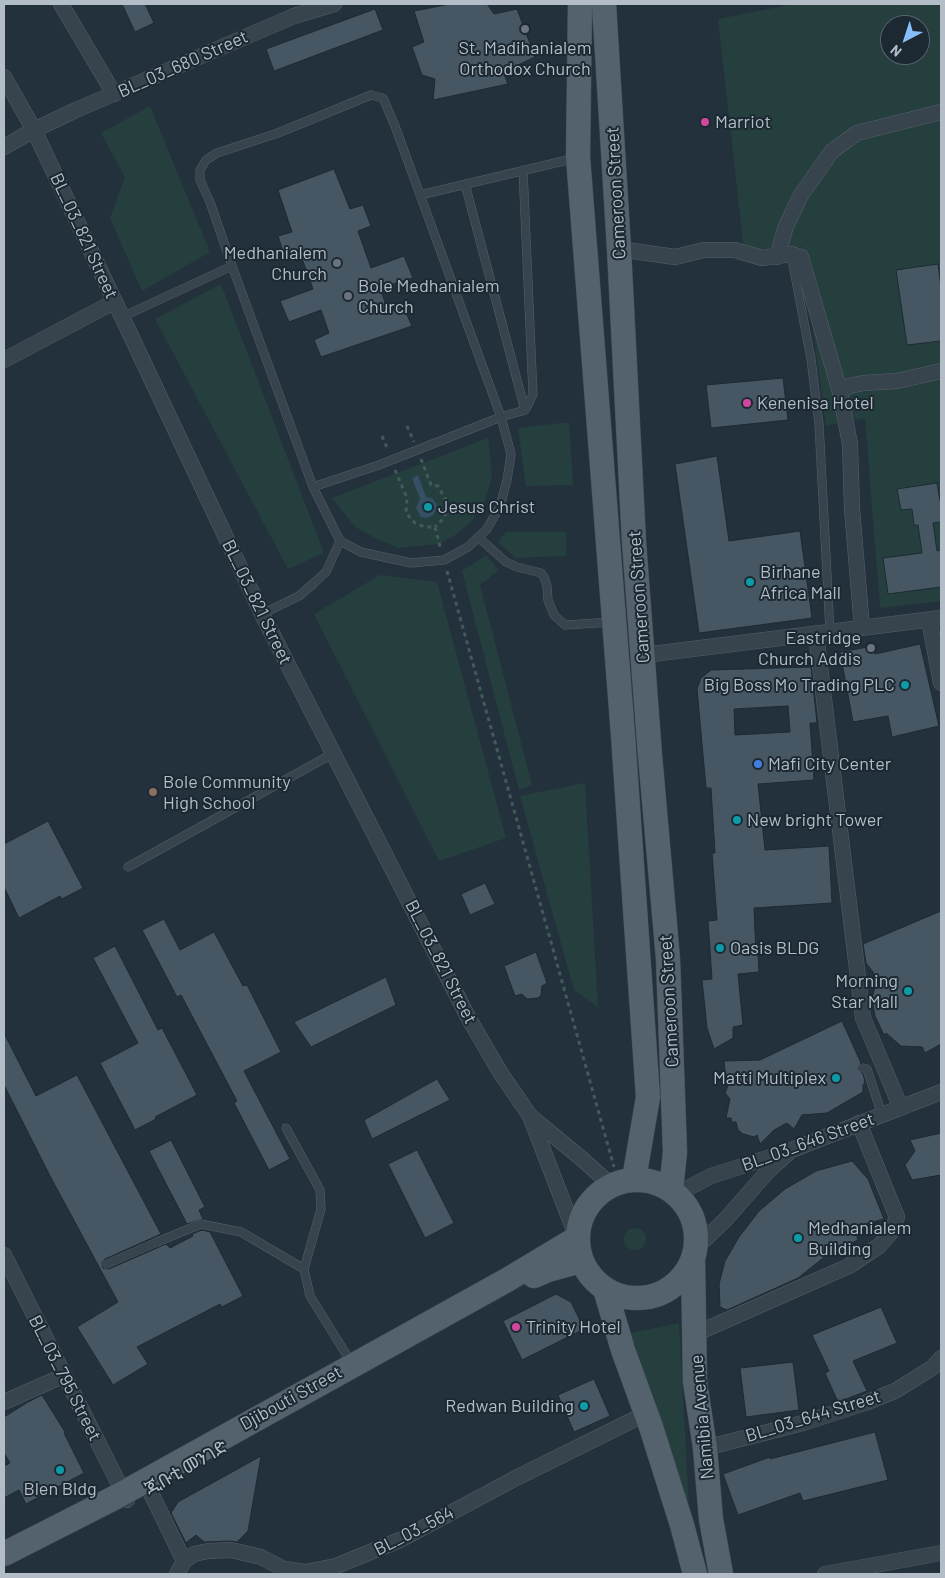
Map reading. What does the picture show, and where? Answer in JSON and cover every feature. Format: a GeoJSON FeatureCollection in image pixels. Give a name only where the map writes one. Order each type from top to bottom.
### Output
{"type":"FeatureCollection","features":[{"type":"Feature","properties":{"kind":"main road","name":"Cameroon Street"},"geometry":{"type":"LineString","coordinates":[[580,4],[578,157],[648,1097],[621,1182]]}},
{"type":"Feature","properties":{"kind":"main road","name":"Cameroon Street"},"geometry":{"type":"LineString","coordinates":[[604,4],[634,542],[668,959],[675,1152],[674,1192]]}},
{"type":"Feature","properties":{"kind":"main road"},"geometry":{"type":"LineString","coordinates":[[608,541],[634,542]]}},
{"type":"Feature","properties":{"kind":"main road"},"geometry":{"type":"LineString","coordinates":[[654,1181],[674,1192],[684,1201],[692,1216],[696,1232],[695,1254],[676,1284],[660,1294],[642,1298],[623,1297],[606,1290],[595,1282],[579,1250],[580,1220],[588,1203],[601,1190],[621,1182],[654,1181]]}},
{"type":"Feature","properties":{"kind":"main road","name":"Djibouti Street"},"geometry":{"type":"LineString","coordinates":[[4,1554],[126,1497],[353,1364],[507,1280],[579,1250]]}},
{"type":"Feature","properties":{"kind":"main road","name":"ጂቡቲ መንገድ"},"geometry":{"type":"LineString","coordinates":[[4,1566],[126,1497],[149,1489],[499,1292],[548,1270],[579,1250]]}},
{"type":"Feature","properties":{"kind":"main road","name":"Namibia Avenue"},"geometry":{"type":"LineString","coordinates":[[695,1254],[696,1382],[705,1448],[711,1519],[721,1574]]}},
{"type":"Feature","properties":{"kind":"main road"},"geometry":{"type":"LineString","coordinates":[[606,1290],[623,1350],[682,1525],[691,1573]]}},
{"type":"Feature","properties":{"kind":"street"},"geometry":{"type":"LineString","coordinates":[[61,4],[114,94]]}},
{"type":"Feature","properties":{"kind":"street","name":"BL_03_680 Street"},"geometry":{"type":"LineString","coordinates":[[4,148],[34,130],[114,94],[294,16],[334,4]]}},
{"type":"Feature","properties":{"kind":"street","name":"BL_03_821 Street"},"geometry":{"type":"LineString","coordinates":[[4,77],[34,130],[262,614],[468,1017],[500,1072],[530,1116]]}},
{"type":"Feature","properties":{"kind":"street"},"geometry":{"type":"LineString","coordinates":[[784,256],[786,226],[800,195],[832,151],[857,134],[941,112]]}},
{"type":"Feature","properties":{"kind":"street"},"geometry":{"type":"LineString","coordinates":[[619,249],[675,257],[704,250],[735,250],[762,258],[801,257],[840,392],[850,444],[852,509],[862,628]]}},
{"type":"Feature","properties":{"kind":"street"},"geometry":{"type":"LineString","coordinates":[[4,360],[114,302]]}},
{"type":"Feature","properties":{"kind":"street"},"geometry":{"type":"LineString","coordinates":[[840,392],[849,386],[863,383],[897,382],[941,371]]}},
{"type":"Feature","properties":{"kind":"street"},"geometry":{"type":"LineString","coordinates":[[644,655],[935,619],[941,683]]}},
{"type":"Feature","properties":{"kind":"street"},"geometry":{"type":"LineString","coordinates":[[823,633],[863,1018],[901,1108]]}},
{"type":"Feature","properties":{"kind":"street","name":"BL_03_646 Street"},"geometry":{"type":"LineString","coordinates":[[674,1192],[711,1176],[789,1151],[941,1092]]}},
{"type":"Feature","properties":{"kind":"street"},"geometry":{"type":"LineString","coordinates":[[530,1116],[582,1159],[621,1182]]}},
{"type":"Feature","properties":{"kind":"street"},"geometry":{"type":"LineString","coordinates":[[530,1116],[579,1250]]}},
{"type":"Feature","properties":{"kind":"street"},"geometry":{"type":"LineString","coordinates":[[695,1334],[849,1266],[879,1246],[892,1231],[897,1217],[860,1124]]}},
{"type":"Feature","properties":{"kind":"street"},"geometry":{"type":"LineString","coordinates":[[695,1254],[769,1170],[789,1151]]}},
{"type":"Feature","properties":{"kind":"street","name":"BL_03_795 Street"},"geometry":{"type":"LineString","coordinates":[[4,1255],[63,1376],[126,1497]]}},
{"type":"Feature","properties":{"kind":"street","name":"BL_03_644 Street"},"geometry":{"type":"LineString","coordinates":[[705,1448],[803,1423],[865,1403],[895,1391],[932,1368],[941,1358]]}},
{"type":"Feature","properties":{"kind":"street"},"geometry":{"type":"LineString","coordinates":[[4,1402],[63,1376]]}},
{"type":"Feature","properties":{"kind":"street","name":"BL_03_564"},"geometry":{"type":"LineString","coordinates":[[181,1568],[194,1554],[231,1550],[261,1557],[284,1569],[305,1572],[336,1566],[400,1540],[516,1478],[646,1414]]}},
{"type":"Feature","properties":{"kind":"street"},"geometry":{"type":"LineString","coordinates":[[149,1489],[181,1568]]}},
{"type":"Feature","properties":{"kind":"street"},"geometry":{"type":"LineString","coordinates":[[825,1574],[941,1553]]}},
{"type":"Feature","properties":{"kind":"street"},"geometry":{"type":"LineString","coordinates":[[261,1557],[269,1574]]}},
{"type":"Feature","properties":{"kind":"lane"},"geometry":{"type":"LineString","coordinates":[[372,95],[383,98],[392,118],[501,417],[510,454],[507,480],[500,506],[487,529],[468,546],[444,560],[411,563],[361,552],[340,541],[313,487],[232,266],[210,202],[200,180],[200,170],[206,160],[217,153],[278,133],[372,95]]}},
{"type":"Feature","properties":{"kind":"lane"},"geometry":{"type":"LineString","coordinates":[[420,196],[578,157]]}},
{"type":"Feature","properties":{"kind":"lane"},"geometry":{"type":"LineString","coordinates":[[313,487],[501,417],[525,410],[533,394],[523,170]]}},
{"type":"Feature","properties":{"kind":"lane"},"geometry":{"type":"LineString","coordinates":[[465,184],[525,410]]}},
{"type":"Feature","properties":{"kind":"lane"},"geometry":{"type":"LineString","coordinates":[[784,256],[811,359],[818,424],[823,633]]}},
{"type":"Feature","properties":{"kind":"lane"},"geometry":{"type":"LineString","coordinates":[[122,317],[232,266]]}},
{"type":"Feature","properties":{"kind":"lane"},"geometry":{"type":"LineString","coordinates":[[478,537],[506,562],[541,573],[547,586],[548,600],[554,615],[565,625],[614,621]]}},
{"type":"Feature","properties":{"kind":"lane"},"geometry":{"type":"LineString","coordinates":[[262,614],[299,596],[326,572],[340,541]]}},
{"type":"Feature","properties":{"kind":"lane"},"geometry":{"type":"LineString","coordinates":[[128,867],[334,753]]}},
{"type":"Feature","properties":{"kind":"lane"},"geometry":{"type":"LineString","coordinates":[[863,1068],[867,1069],[882,1115]]}},
{"type":"Feature","properties":{"kind":"lane"},"geometry":{"type":"LineString","coordinates":[[286,1128],[320,1190],[321,1209],[304,1269],[310,1296],[353,1364]]}},
{"type":"Feature","properties":{"kind":"lane"},"geometry":{"type":"LineString","coordinates":[[107,1264],[201,1224],[241,1232],[304,1269]]}},
{"type":"Feature","properties":{"kind":"path"},"geometry":{"type":"LineString","coordinates":[[382,436],[407,498],[406,512],[415,523],[425,527],[435,527],[443,519],[447,511],[447,502],[438,486],[431,485],[407,426]]}},
{"type":"Feature","properties":{"kind":"path"},"geometry":{"type":"LineString","coordinates":[[435,527],[621,1182]]}},
{"type":"Feature","properties":{"kind":"green space"},"geometry":{"type":"Polygon","coordinates":[[[793,4],[941,4],[941,601],[880,608],[865,418],[826,426],[802,247],[744,250],[718,19],[793,4]]]}},
{"type":"Feature","properties":{"kind":"green space"},"geometry":{"type":"Polygon","coordinates":[[[150,106],[210,252],[142,291],[110,218],[125,177],[101,133],[150,106]]]}},
{"type":"Feature","properties":{"kind":"green space"},"geometry":{"type":"Polygon","coordinates":[[[221,284],[324,553],[288,569],[155,319],[221,284]]]}},
{"type":"Feature","properties":{"kind":"green space"},"geometry":{"type":"Polygon","coordinates":[[[569,422],[573,485],[526,486],[518,428],[569,422]]]}},
{"type":"Feature","properties":{"kind":"green space"},"geometry":{"type":"Polygon","coordinates":[[[488,438],[492,475],[485,502],[471,522],[454,536],[439,544],[398,548],[377,539],[355,527],[332,498],[488,438]]]}},
{"type":"Feature","properties":{"kind":"green space"},"geometry":{"type":"Polygon","coordinates":[[[506,532],[566,532],[566,556],[515,558],[498,542],[506,532]]]}},
{"type":"Feature","properties":{"kind":"green space"},"geometry":{"type":"Polygon","coordinates":[[[486,555],[499,570],[480,585],[532,785],[519,790],[462,571],[486,555]]]}},
{"type":"Feature","properties":{"kind":"green space"},"geometry":{"type":"Polygon","coordinates":[[[380,575],[437,582],[506,838],[439,861],[314,614],[380,575]]]}},
{"type":"Feature","properties":{"kind":"green space"},"geometry":{"type":"Polygon","coordinates":[[[585,783],[598,1007],[574,990],[520,796],[585,783]]]}},
{"type":"Feature","properties":{"kind":"green space"},"geometry":{"type":"Polygon","coordinates":[[[635,1228],[643,1231],[646,1239],[643,1247],[635,1250],[627,1247],[624,1239],[627,1231],[635,1228]]]}},
{"type":"Feature","properties":{"kind":"green space"},"geometry":{"type":"Polygon","coordinates":[[[679,1323],[689,1506],[631,1333],[679,1323]]]}},
{"type":"Feature","properties":{"kind":"water"},"geometry":{"type":"Polygon","coordinates":[[[418,475],[426,497],[433,499],[437,505],[434,514],[428,518],[421,517],[416,508],[420,499],[412,478],[418,475]]]}},
{"type":"Feature","properties":{"kind":"building"},"geometry":{"type":"Polygon","coordinates":[[[122,4],[145,4],[154,23],[135,32],[122,4]]]}},
{"type":"Feature","properties":{"kind":"building"},"geometry":{"type":"Polygon","coordinates":[[[450,4],[487,4],[494,14],[517,9],[535,57],[503,72],[508,84],[433,100],[435,79],[422,75],[412,47],[424,42],[414,11],[450,4]]]}},
{"type":"Feature","properties":{"kind":"building"},"geometry":{"type":"Polygon","coordinates":[[[375,9],[383,30],[274,71],[266,49],[375,9]]]}},
{"type":"Feature","properties":{"kind":"building","name":"Medhanialem Church"},"geometry":{"type":"Polygon","coordinates":[[[334,169],[350,209],[363,205],[371,226],[358,231],[371,268],[404,256],[413,278],[380,288],[389,313],[403,306],[412,326],[321,357],[314,340],[329,333],[321,310],[289,322],[280,301],[313,289],[300,253],[285,258],[278,236],[292,232],[278,190],[334,169]]]}},
{"type":"Feature","properties":{"kind":"building"},"geometry":{"type":"Polygon","coordinates":[[[938,264],[941,288],[941,341],[907,345],[896,270],[938,264]]]}},
{"type":"Feature","properties":{"kind":"building","name":"Kenenisa Hotel"},"geometry":{"type":"Polygon","coordinates":[[[783,378],[788,420],[711,428],[706,385],[783,378]]]}},
{"type":"Feature","properties":{"kind":"building","name":"Birhane Africa Mall"},"geometry":{"type":"Polygon","coordinates":[[[717,456],[729,541],[800,531],[812,618],[699,633],[675,464],[717,456]]]}},
{"type":"Feature","properties":{"kind":"building"},"geometry":{"type":"Polygon","coordinates":[[[937,483],[941,501],[941,522],[933,523],[937,551],[941,550],[941,587],[888,594],[883,558],[922,553],[918,525],[914,525],[912,509],[901,510],[897,489],[937,483]]]}},
{"type":"Feature","properties":{"kind":"building","name":"Big Boss Mo Trading PLC"},"geometry":{"type":"Polygon","coordinates":[[[920,644],[939,726],[892,737],[888,716],[853,722],[840,652],[873,646],[875,654],[920,644]]]}},
{"type":"Feature","properties":{"kind":"building"},"geometry":{"type":"Polygon","coordinates":[[[811,667],[817,723],[810,723],[814,780],[758,784],[765,850],[829,846],[832,903],[754,908],[756,954],[758,954],[759,972],[738,974],[743,1025],[733,1027],[733,1038],[714,1049],[707,1028],[702,980],[712,979],[708,921],[717,920],[712,853],[715,853],[711,788],[706,788],[697,689],[701,678],[711,670],[811,667]],[[788,706],[734,709],[735,735],[790,732],[788,706]]]}},
{"type":"Feature","properties":{"kind":"building"},"geometry":{"type":"Polygon","coordinates":[[[48,821],[83,888],[62,899],[60,896],[19,918],[4,887],[4,844],[48,821]]]}},
{"type":"Feature","properties":{"kind":"building"},"geometry":{"type":"Polygon","coordinates":[[[485,883],[495,904],[470,915],[461,894],[485,883]]]}},
{"type":"Feature","properties":{"kind":"building","name":"Morning Star Mall"},"geometry":{"type":"Polygon","coordinates":[[[941,911],[941,1044],[925,1053],[922,1047],[901,1046],[886,1033],[884,1035],[875,1016],[872,999],[876,982],[873,972],[866,963],[863,944],[941,911]]]}},
{"type":"Feature","properties":{"kind":"building"},"geometry":{"type":"Polygon","coordinates":[[[164,919],[180,950],[214,932],[243,986],[247,985],[281,1052],[244,1071],[290,1159],[269,1170],[234,1103],[237,1101],[181,995],[177,997],[142,930],[164,919]]]}},
{"type":"Feature","properties":{"kind":"building"},"geometry":{"type":"Polygon","coordinates":[[[115,946],[158,1030],[162,1028],[197,1095],[135,1130],[100,1063],[138,1043],[93,958],[115,946]]]}},
{"type":"Feature","properties":{"kind":"building"},"geometry":{"type":"Polygon","coordinates":[[[536,952],[547,983],[542,986],[541,995],[538,998],[527,999],[522,994],[515,996],[504,966],[536,952]]]}},
{"type":"Feature","properties":{"kind":"building"},"geometry":{"type":"Polygon","coordinates":[[[386,977],[396,1005],[311,1047],[294,1022],[386,977]]]}},
{"type":"Feature","properties":{"kind":"building"},"geometry":{"type":"Polygon","coordinates":[[[842,1021],[861,1063],[858,1069],[863,1074],[865,1082],[863,1092],[827,1113],[802,1115],[794,1129],[787,1123],[774,1130],[760,1144],[757,1135],[754,1137],[743,1134],[738,1130],[736,1122],[732,1122],[731,1118],[726,1118],[730,1099],[725,1093],[729,1083],[724,1061],[760,1060],[842,1021]]]}},
{"type":"Feature","properties":{"kind":"building"},"geometry":{"type":"Polygon","coordinates":[[[4,1033],[36,1096],[77,1075],[161,1234],[105,1259],[102,1263],[103,1268],[109,1269],[166,1244],[170,1248],[202,1230],[210,1232],[243,1296],[222,1307],[220,1304],[137,1347],[148,1364],[113,1385],[77,1327],[118,1302],[50,1176],[4,1085],[4,1033]]]}},
{"type":"Feature","properties":{"kind":"building"},"geometry":{"type":"Polygon","coordinates":[[[437,1079],[450,1100],[372,1139],[364,1120],[437,1079]]]}},
{"type":"Feature","properties":{"kind":"building"},"geometry":{"type":"Polygon","coordinates":[[[941,1133],[941,1175],[912,1180],[905,1165],[915,1151],[910,1140],[941,1133]]]}},
{"type":"Feature","properties":{"kind":"building"},"geometry":{"type":"Polygon","coordinates":[[[171,1140],[205,1207],[199,1210],[203,1219],[187,1224],[149,1151],[171,1140]]]}},
{"type":"Feature","properties":{"kind":"building"},"geometry":{"type":"Polygon","coordinates":[[[417,1150],[454,1223],[425,1238],[388,1164],[417,1150]]]}},
{"type":"Feature","properties":{"kind":"building","name":"Medhanialem Building"},"geometry":{"type":"Polygon","coordinates":[[[852,1161],[868,1179],[884,1219],[854,1227],[858,1240],[827,1255],[798,1278],[727,1310],[720,1307],[719,1284],[725,1261],[739,1237],[759,1211],[785,1189],[816,1171],[852,1161]]]}},
{"type":"Feature","properties":{"kind":"building"},"geometry":{"type":"Polygon","coordinates":[[[556,1294],[571,1302],[584,1329],[522,1360],[503,1321],[556,1294]]]}},
{"type":"Feature","properties":{"kind":"building"},"geometry":{"type":"Polygon","coordinates":[[[881,1307],[897,1343],[853,1361],[867,1391],[838,1402],[825,1373],[829,1371],[812,1335],[881,1307]]]}},
{"type":"Feature","properties":{"kind":"building"},"geometry":{"type":"Polygon","coordinates":[[[793,1362],[799,1410],[746,1417],[740,1368],[793,1362]]]}},
{"type":"Feature","properties":{"kind":"building","name":"Redwan Building"},"geometry":{"type":"Polygon","coordinates":[[[594,1379],[610,1416],[574,1432],[558,1395],[594,1379]]]}},
{"type":"Feature","properties":{"kind":"building"},"geometry":{"type":"Polygon","coordinates":[[[42,1395],[65,1432],[84,1473],[26,1504],[19,1490],[4,1498],[4,1466],[10,1463],[4,1453],[4,1417],[42,1395]]]}},
{"type":"Feature","properties":{"kind":"building"},"geometry":{"type":"Polygon","coordinates":[[[875,1432],[888,1480],[803,1501],[800,1493],[738,1515],[723,1474],[770,1457],[770,1459],[875,1432]]]}},
{"type":"Feature","properties":{"kind":"building"},"geometry":{"type":"Polygon","coordinates":[[[261,1456],[248,1531],[237,1542],[204,1542],[196,1535],[186,1543],[171,1513],[178,1502],[261,1456]]]}},
{"type":"Feature","properties":{"kind":"place","name":"St. Madihanialem Orthodox Church"},"geometry":{"type":"Point","coordinates":[525,29]}},
{"type":"Feature","properties":{"kind":"place","name":"Marriot"},"geometry":{"type":"Point","coordinates":[705,122]}},
{"type":"Feature","properties":{"kind":"place","name":"Medhanialem Church"},"geometry":{"type":"Point","coordinates":[337,263]}},
{"type":"Feature","properties":{"kind":"place","name":"Bole Medhanialem Church"},"geometry":{"type":"Point","coordinates":[348,296]}},
{"type":"Feature","properties":{"kind":"place","name":"Kenenisa Hotel"},"geometry":{"type":"Point","coordinates":[747,403]}},
{"type":"Feature","properties":{"kind":"place","name":"Jesus Christ"},"geometry":{"type":"Point","coordinates":[428,507]}},
{"type":"Feature","properties":{"kind":"place","name":"Birhane Africa Mall"},"geometry":{"type":"Point","coordinates":[750,582]}},
{"type":"Feature","properties":{"kind":"place","name":"Eastridge Church Addis"},"geometry":{"type":"Point","coordinates":[871,648]}},
{"type":"Feature","properties":{"kind":"place","name":"Big Boss Mo Trading PLC"},"geometry":{"type":"Point","coordinates":[905,685]}},
{"type":"Feature","properties":{"kind":"place","name":"Mafi City Center"},"geometry":{"type":"Point","coordinates":[758,764]}},
{"type":"Feature","properties":{"kind":"place","name":"Bole Community High School"},"geometry":{"type":"Point","coordinates":[153,792]}},
{"type":"Feature","properties":{"kind":"place","name":"New bright Tower"},"geometry":{"type":"Point","coordinates":[737,820]}},
{"type":"Feature","properties":{"kind":"place","name":"Oasis BLDG"},"geometry":{"type":"Point","coordinates":[720,948]}},
{"type":"Feature","properties":{"kind":"place","name":"Morning Star Mall"},"geometry":{"type":"Point","coordinates":[908,991]}},
{"type":"Feature","properties":{"kind":"place","name":"Matti Multiplex"},"geometry":{"type":"Point","coordinates":[836,1078]}},
{"type":"Feature","properties":{"kind":"place","name":"Medhanialem Building"},"geometry":{"type":"Point","coordinates":[798,1238]}},
{"type":"Feature","properties":{"kind":"place","name":"Trinity Hotel"},"geometry":{"type":"Point","coordinates":[516,1327]}},
{"type":"Feature","properties":{"kind":"place","name":"Redwan Building"},"geometry":{"type":"Point","coordinates":[584,1406]}},
{"type":"Feature","properties":{"kind":"place","name":"Blen Bldg"},"geometry":{"type":"Point","coordinates":[60,1470]}}]}
